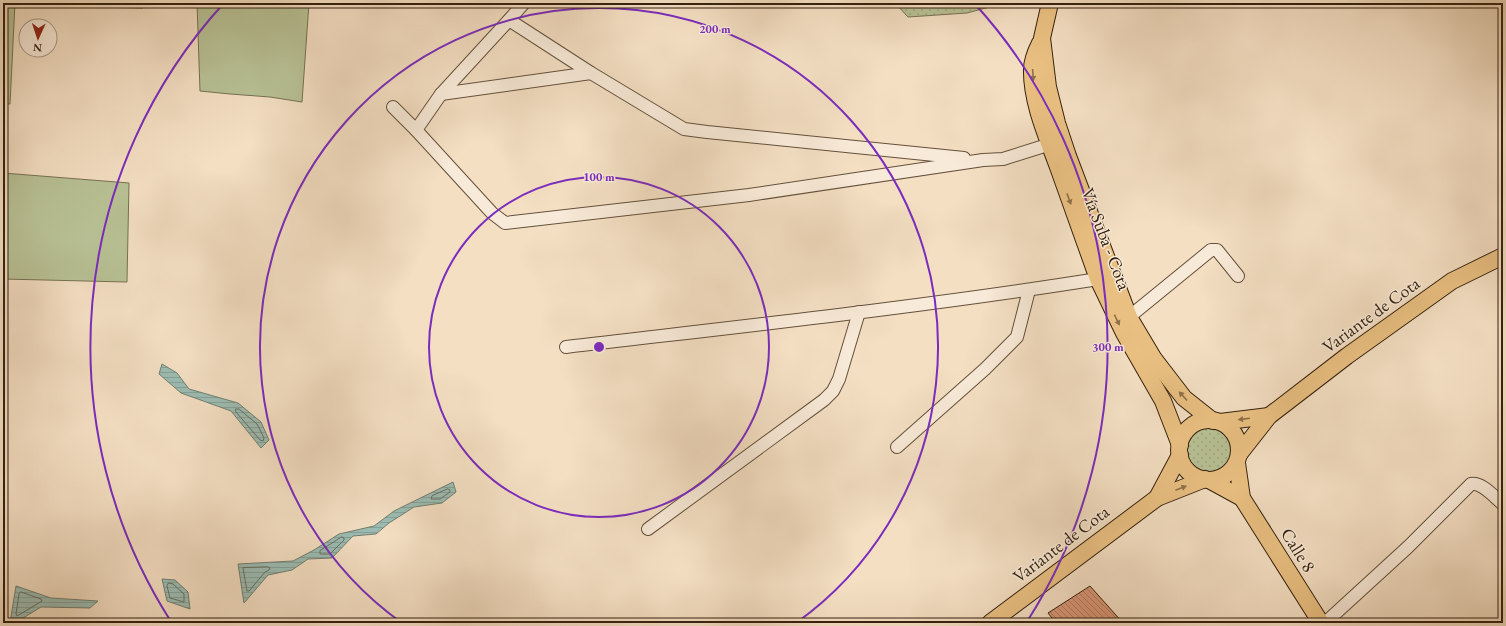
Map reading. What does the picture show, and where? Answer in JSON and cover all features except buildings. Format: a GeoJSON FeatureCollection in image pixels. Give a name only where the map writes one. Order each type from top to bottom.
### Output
{"type":"FeatureCollection","features":[{"type":"Feature","properties":{"kind":"main road","name":"Vía Suba - Cota"},"geometry":{"type":"LineString","coordinates":[[1050,3],[1042,38],[1056,142],[1098,279],[1124,333],[1163,401],[1180,450]]}},
{"type":"Feature","properties":{"kind":"main road","name":"Vía Suba - Cota"},"geometry":{"type":"LineString","coordinates":[[1056,142],[1129,317],[1154,359],[1184,398],[1216,421]]}},
{"type":"Feature","properties":{"kind":"main road","name":"Variante de Cota"},"geometry":{"type":"LineString","coordinates":[[1238,458],[1268,416],[1360,347],[1452,281],[1503,256]]}},
{"type":"Feature","properties":{"kind":"main road","name":"Variante de Cota"},"geometry":{"type":"LineString","coordinates":[[1216,421],[1268,416]]}},
{"type":"Feature","properties":{"kind":"main road"},"geometry":{"type":"LineString","coordinates":[[1204,421],[1216,421],[1228,427],[1235,434],[1238,443],[1242,498],[1207,480],[1196,477],[1188,471],[1183,464],[1180,450],[1183,436],[1192,426],[1204,421]]}},
{"type":"Feature","properties":{"kind":"main road","name":"Variante de Cota"},"geometry":{"type":"LineString","coordinates":[[1157,498],[1180,450]]}},
{"type":"Feature","properties":{"kind":"main road"},"geometry":{"type":"LineString","coordinates":[[1207,480],[1218,479],[1226,475],[1232,470],[1238,458]]}},
{"type":"Feature","properties":{"kind":"main road","name":"Variante de Cota"},"geometry":{"type":"LineString","coordinates":[[990,623],[1157,498],[1207,480]]}},
{"type":"Feature","properties":{"kind":"main road","name":"Calle 8"},"geometry":{"type":"LineString","coordinates":[[1242,498],[1321,623]]}},
{"type":"Feature","properties":{"kind":"street"},"geometry":{"type":"LineString","coordinates":[[416,130],[441,94],[524,3]]}},
{"type":"Feature","properties":{"kind":"street"},"geometry":{"type":"LineString","coordinates":[[509,20],[591,73],[684,129],[983,160]]}},
{"type":"Feature","properties":{"kind":"street"},"geometry":{"type":"LineString","coordinates":[[441,94],[591,73]]}},
{"type":"Feature","properties":{"kind":"street"},"geometry":{"type":"LineString","coordinates":[[393,107],[492,213],[505,223],[749,195],[983,160],[1003,159],[1056,142]]}},
{"type":"Feature","properties":{"kind":"street"},"geometry":{"type":"LineString","coordinates":[[1129,317],[1211,250],[1217,250],[1238,276]]}},
{"type":"Feature","properties":{"kind":"street"},"geometry":{"type":"LineString","coordinates":[[566,347],[859,312],[1029,290],[1098,279]]}},
{"type":"Feature","properties":{"kind":"street"},"geometry":{"type":"LineString","coordinates":[[897,447],[985,369],[1017,336],[1029,290]]}},
{"type":"Feature","properties":{"kind":"street"},"geometry":{"type":"LineString","coordinates":[[648,529],[824,400],[833,391],[839,379],[859,312]]}},
{"type":"Feature","properties":{"kind":"street"},"geometry":{"type":"LineString","coordinates":[[1325,623],[1408,547],[1471,484],[1476,483],[1481,485],[1503,504]]}},
{"type":"Feature","properties":{"kind":"green space"},"geometry":{"type":"Polygon","coordinates":[[[3,3],[15,3],[10,104],[3,104],[3,3]]]}},
{"type":"Feature","properties":{"kind":"green space"},"geometry":{"type":"Polygon","coordinates":[[[42,3],[143,3],[143,8],[42,6],[42,3]]]}},
{"type":"Feature","properties":{"kind":"green space"},"geometry":{"type":"Polygon","coordinates":[[[197,3],[309,3],[302,102],[270,97],[200,91],[197,3]]]}},
{"type":"Feature","properties":{"kind":"green space"},"geometry":{"type":"Polygon","coordinates":[[[895,3],[1004,3],[967,13],[908,17],[895,3]]]}},
{"type":"Feature","properties":{"kind":"green space"},"geometry":{"type":"Polygon","coordinates":[[[3,173],[129,183],[127,282],[3,279],[3,173]]]}},
{"type":"Feature","properties":{"kind":"green space"},"geometry":{"type":"Polygon","coordinates":[[[1205,425],[1215,425],[1228,432],[1235,445],[1235,455],[1228,468],[1215,475],[1205,475],[1196,471],[1189,464],[1185,455],[1185,445],[1189,436],[1196,429],[1205,425]]]}},
{"type":"Feature","properties":{"kind":"water"},"geometry":{"type":"Polygon","coordinates":[[[162,364],[177,373],[189,389],[238,403],[261,422],[269,440],[261,448],[231,411],[181,393],[159,374],[162,364]]]}},
{"type":"Feature","properties":{"kind":"water"},"geometry":{"type":"Polygon","coordinates":[[[453,482],[456,492],[442,503],[414,507],[389,523],[376,534],[353,536],[332,558],[308,559],[292,570],[268,575],[244,603],[238,564],[293,561],[339,534],[374,526],[394,511],[453,482]]]}},
{"type":"Feature","properties":{"kind":"water"},"geometry":{"type":"Polygon","coordinates":[[[162,579],[175,580],[188,592],[190,609],[167,601],[162,579]]]}},
{"type":"Feature","properties":{"kind":"water"},"geometry":{"type":"Polygon","coordinates":[[[16,586],[51,598],[98,601],[90,608],[41,607],[15,623],[10,623],[16,586]]]}}]}
